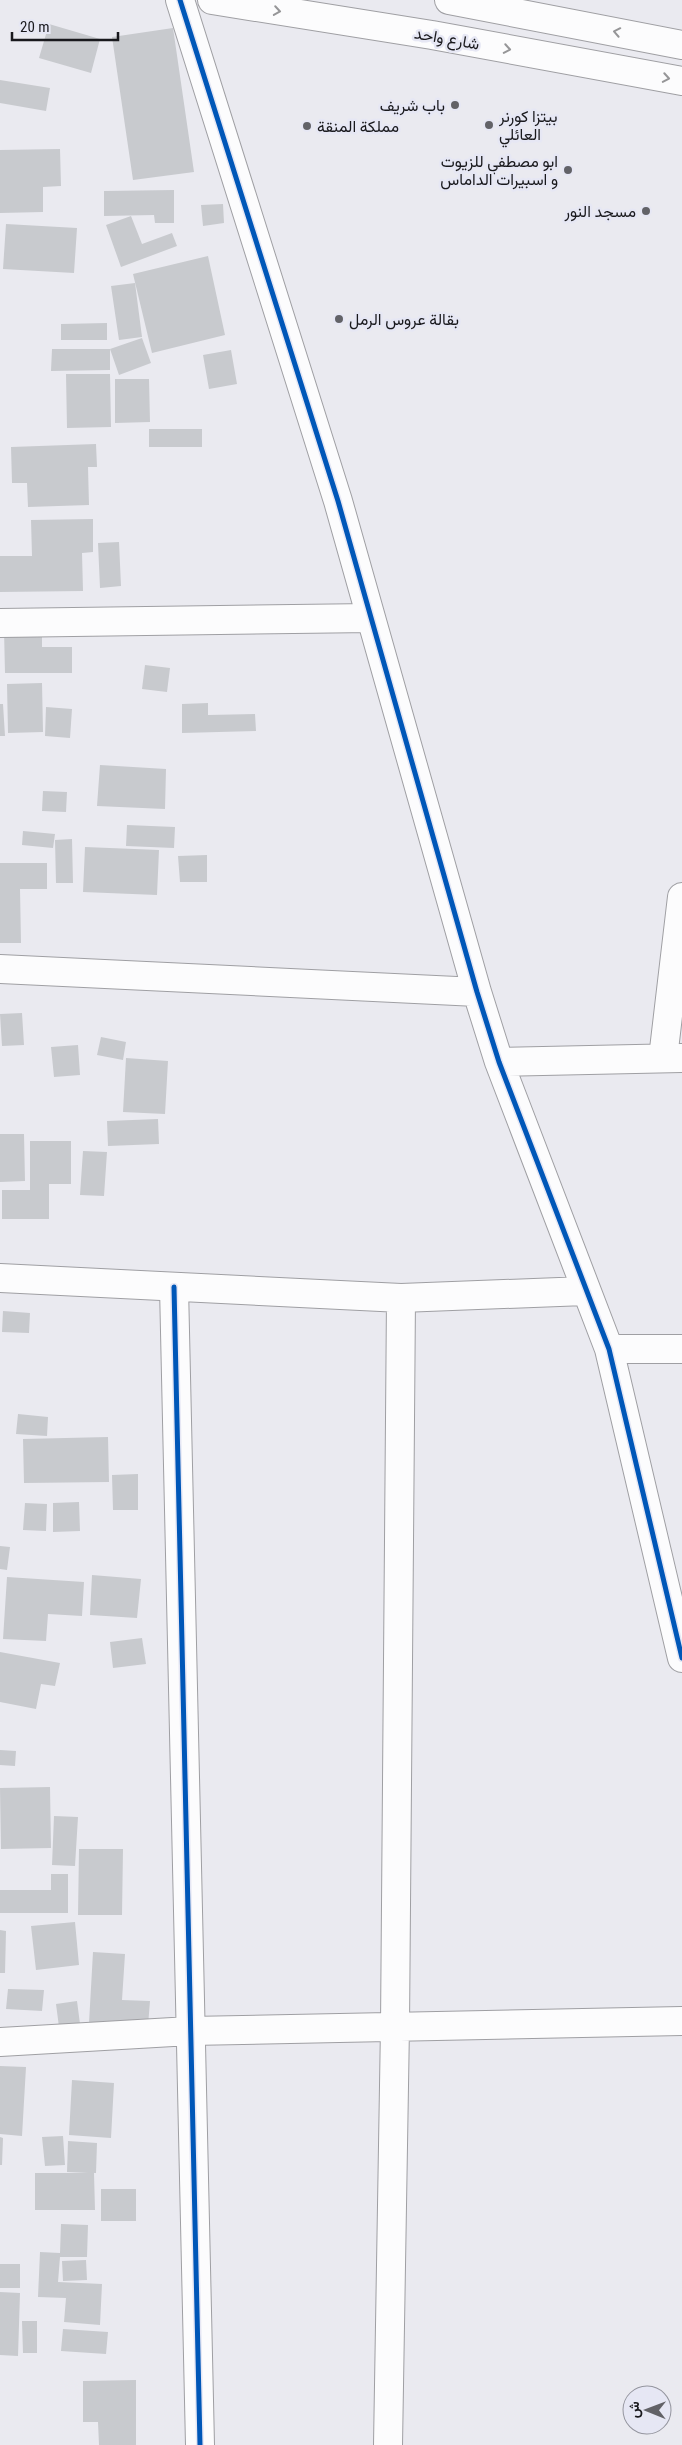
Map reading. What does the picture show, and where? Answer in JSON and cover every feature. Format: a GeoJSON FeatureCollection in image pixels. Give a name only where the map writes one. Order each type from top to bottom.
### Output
{"type":"FeatureCollection","features":[{"type":"Feature","properties":{"kind":"street"},"geometry":{"type":"LineString","coordinates":[[180,0],[338,501],[476,992],[499,1062],[609,1349],[682,1658]]}},
{"type":"Feature","properties":{"kind":"street","name":"شارع واحد"},"geometry":{"type":"LineString","coordinates":[[212,0],[432,35],[682,81]]}},
{"type":"Feature","properties":{"kind":"street"},"geometry":{"type":"LineString","coordinates":[[449,0],[682,45]]}},
{"type":"Feature","properties":{"kind":"street"},"geometry":{"type":"LineString","coordinates":[[0,623],[371,618]]}},
{"type":"Feature","properties":{"kind":"street"},"geometry":{"type":"LineString","coordinates":[[499,1062],[672,1058],[682,897]]}},
{"type":"Feature","properties":{"kind":"street"},"geometry":{"type":"LineString","coordinates":[[0,969],[476,992]]}},
{"type":"Feature","properties":{"kind":"street"},"geometry":{"type":"LineString","coordinates":[[0,1278],[401,1298],[585,1290]]}},
{"type":"Feature","properties":{"kind":"street"},"geometry":{"type":"LineString","coordinates":[[174,1287],[200,2445]]}},
{"type":"Feature","properties":{"kind":"street"},"geometry":{"type":"LineString","coordinates":[[388,2445],[401,1298]]}},
{"type":"Feature","properties":{"kind":"street"},"geometry":{"type":"LineString","coordinates":[[609,1349],[682,1349]]}},
{"type":"Feature","properties":{"kind":"street"},"geometry":{"type":"LineString","coordinates":[[0,2042],[190,2031],[682,2021]]}},
{"type":"Feature","properties":{"kind":"building"},"geometry":{"type":"Polygon","coordinates":[[[49,24],[100,39],[91,73],[39,58],[49,24]]]}},
{"type":"Feature","properties":{"kind":"building"},"geometry":{"type":"Polygon","coordinates":[[[173,28],[194,172],[133,180],[112,37],[173,28]]]}},
{"type":"Feature","properties":{"kind":"building"},"geometry":{"type":"Polygon","coordinates":[[[0,80],[50,88],[46,111],[0,103],[0,80]]]}},
{"type":"Feature","properties":{"kind":"building"},"geometry":{"type":"Polygon","coordinates":[[[60,149],[61,186],[43,187],[43,212],[0,213],[0,150],[60,149]]]}},
{"type":"Feature","properties":{"kind":"building"},"geometry":{"type":"Polygon","coordinates":[[[174,190],[174,223],[155,223],[154,215],[104,216],[104,191],[174,190]]]}},
{"type":"Feature","properties":{"kind":"building"},"geometry":{"type":"Polygon","coordinates":[[[223,204],[224,223],[203,226],[201,205],[223,204]]]}},
{"type":"Feature","properties":{"kind":"building"},"geometry":{"type":"Polygon","coordinates":[[[131,216],[142,244],[172,233],[177,246],[121,267],[106,225],[131,216]]]}},
{"type":"Feature","properties":{"kind":"building"},"geometry":{"type":"Polygon","coordinates":[[[6,224],[77,228],[74,273],[3,269],[6,224]]]}},
{"type":"Feature","properties":{"kind":"building"},"geometry":{"type":"Polygon","coordinates":[[[208,256],[225,335],[152,353],[133,274],[208,256]]]}},
{"type":"Feature","properties":{"kind":"building"},"geometry":{"type":"Polygon","coordinates":[[[135,283],[142,337],[119,340],[111,286],[135,283]]]}},
{"type":"Feature","properties":{"kind":"building"},"geometry":{"type":"Polygon","coordinates":[[[107,323],[107,340],[61,340],[61,324],[107,323]]]}},
{"type":"Feature","properties":{"kind":"building"},"geometry":{"type":"Polygon","coordinates":[[[142,338],[151,363],[119,375],[110,349],[142,338]]]}},
{"type":"Feature","properties":{"kind":"building"},"geometry":{"type":"Polygon","coordinates":[[[52,349],[110,349],[110,370],[51,371],[52,349]]]}},
{"type":"Feature","properties":{"kind":"building"},"geometry":{"type":"Polygon","coordinates":[[[231,350],[237,384],[209,389],[203,355],[231,350]]]}},
{"type":"Feature","properties":{"kind":"building"},"geometry":{"type":"Polygon","coordinates":[[[66,374],[110,374],[111,427],[67,428],[66,374]]]}},
{"type":"Feature","properties":{"kind":"building"},"geometry":{"type":"Polygon","coordinates":[[[115,379],[149,379],[150,422],[115,423],[115,379]]]}},
{"type":"Feature","properties":{"kind":"building"},"geometry":{"type":"Polygon","coordinates":[[[149,429],[202,429],[202,447],[149,447],[149,429]]]}},
{"type":"Feature","properties":{"kind":"building"},"geometry":{"type":"Polygon","coordinates":[[[96,444],[97,467],[88,467],[89,505],[28,507],[27,483],[12,483],[11,447],[96,444]]]}},
{"type":"Feature","properties":{"kind":"building"},"geometry":{"type":"Polygon","coordinates":[[[93,519],[93,552],[82,553],[83,591],[0,592],[0,556],[32,556],[31,520],[93,519]]]}},
{"type":"Feature","properties":{"kind":"building"},"geometry":{"type":"Polygon","coordinates":[[[119,542],[121,586],[100,588],[98,543],[119,542]]]}},
{"type":"Feature","properties":{"kind":"building"},"geometry":{"type":"Polygon","coordinates":[[[4,630],[42,630],[42,647],[72,647],[72,673],[5,673],[4,630]]]}},
{"type":"Feature","properties":{"kind":"building"},"geometry":{"type":"Polygon","coordinates":[[[145,665],[170,668],[167,692],[142,689],[145,665]]]}},
{"type":"Feature","properties":{"kind":"building"},"geometry":{"type":"Polygon","coordinates":[[[42,683],[43,732],[8,733],[7,684],[42,683]]]}},
{"type":"Feature","properties":{"kind":"building"},"geometry":{"type":"Polygon","coordinates":[[[208,703],[208,715],[255,714],[256,731],[182,733],[182,704],[208,703]]]}},
{"type":"Feature","properties":{"kind":"building"},"geometry":{"type":"Polygon","coordinates":[[[0,704],[3,704],[5,736],[0,736],[0,704]]]}},
{"type":"Feature","properties":{"kind":"building"},"geometry":{"type":"Polygon","coordinates":[[[46,707],[72,709],[70,738],[45,736],[46,707]]]}},
{"type":"Feature","properties":{"kind":"building"},"geometry":{"type":"Polygon","coordinates":[[[100,765],[166,769],[165,809],[97,806],[100,765]]]}},
{"type":"Feature","properties":{"kind":"building"},"geometry":{"type":"Polygon","coordinates":[[[43,791],[67,792],[66,812],[42,811],[43,791]]]}},
{"type":"Feature","properties":{"kind":"building"},"geometry":{"type":"Polygon","coordinates":[[[127,825],[175,827],[174,848],[126,846],[127,825]]]}},
{"type":"Feature","properties":{"kind":"building"},"geometry":{"type":"Polygon","coordinates":[[[23,831],[55,834],[53,848],[22,845],[23,831]]]}},
{"type":"Feature","properties":{"kind":"building"},"geometry":{"type":"Polygon","coordinates":[[[72,839],[73,883],[56,883],[55,840],[72,839]]]}},
{"type":"Feature","properties":{"kind":"building"},"geometry":{"type":"Polygon","coordinates":[[[85,847],[159,850],[157,895],[83,892],[85,847]]]}},
{"type":"Feature","properties":{"kind":"building"},"geometry":{"type":"Polygon","coordinates":[[[207,855],[207,882],[180,882],[178,856],[207,855]]]}},
{"type":"Feature","properties":{"kind":"building"},"geometry":{"type":"Polygon","coordinates":[[[0,863],[47,863],[47,889],[20,889],[21,943],[0,943],[0,863]]]}},
{"type":"Feature","properties":{"kind":"building"},"geometry":{"type":"Polygon","coordinates":[[[22,1013],[24,1045],[2,1046],[0,1014],[22,1013]]]}},
{"type":"Feature","properties":{"kind":"building"},"geometry":{"type":"Polygon","coordinates":[[[101,1037],[126,1042],[123,1060],[97,1055],[101,1037]]]}},
{"type":"Feature","properties":{"kind":"building"},"geometry":{"type":"Polygon","coordinates":[[[78,1045],[80,1075],[54,1077],[51,1047],[78,1045]]]}},
{"type":"Feature","properties":{"kind":"building"},"geometry":{"type":"Polygon","coordinates":[[[126,1058],[168,1061],[165,1114],[123,1112],[126,1058]]]}},
{"type":"Feature","properties":{"kind":"building"},"geometry":{"type":"Polygon","coordinates":[[[158,1119],[159,1144],[108,1146],[107,1121],[158,1119]]]}},
{"type":"Feature","properties":{"kind":"building"},"geometry":{"type":"Polygon","coordinates":[[[0,1134],[24,1134],[25,1181],[0,1182],[0,1134]]]}},
{"type":"Feature","properties":{"kind":"building"},"geometry":{"type":"Polygon","coordinates":[[[30,1141],[71,1141],[71,1184],[49,1184],[49,1219],[2,1219],[2,1190],[30,1190],[30,1141]]]}},
{"type":"Feature","properties":{"kind":"building"},"geometry":{"type":"Polygon","coordinates":[[[83,1151],[107,1152],[104,1196],[80,1195],[83,1151]]]}},
{"type":"Feature","properties":{"kind":"building"},"geometry":{"type":"Polygon","coordinates":[[[3,1311],[30,1313],[29,1333],[2,1332],[3,1311]]]}},
{"type":"Feature","properties":{"kind":"building"},"geometry":{"type":"Polygon","coordinates":[[[18,1414],[48,1417],[47,1436],[16,1434],[18,1414]]]}},
{"type":"Feature","properties":{"kind":"building"},"geometry":{"type":"Polygon","coordinates":[[[108,1437],[109,1482],[24,1483],[23,1439],[108,1437]]]}},
{"type":"Feature","properties":{"kind":"building"},"geometry":{"type":"Polygon","coordinates":[[[138,1474],[138,1510],[113,1510],[112,1475],[138,1474]]]}},
{"type":"Feature","properties":{"kind":"building"},"geometry":{"type":"Polygon","coordinates":[[[79,1502],[80,1531],[53,1532],[53,1503],[79,1502]]]}},
{"type":"Feature","properties":{"kind":"building"},"geometry":{"type":"Polygon","coordinates":[[[25,1503],[47,1504],[46,1531],[23,1530],[25,1503]]]}},
{"type":"Feature","properties":{"kind":"building"},"geometry":{"type":"Polygon","coordinates":[[[0,1546],[10,1547],[7,1570],[0,1569],[0,1546]]]}},
{"type":"Feature","properties":{"kind":"building"},"geometry":{"type":"Polygon","coordinates":[[[92,1575],[141,1579],[137,1618],[90,1615],[92,1575]]]}},
{"type":"Feature","properties":{"kind":"building"},"geometry":{"type":"Polygon","coordinates":[[[7,1577],[84,1582],[82,1616],[48,1614],[46,1641],[3,1639],[7,1577]]]}},
{"type":"Feature","properties":{"kind":"building"},"geometry":{"type":"Polygon","coordinates":[[[142,1638],[146,1664],[113,1668],[110,1642],[142,1638]]]}},
{"type":"Feature","properties":{"kind":"building"},"geometry":{"type":"Polygon","coordinates":[[[0,1652],[60,1663],[55,1686],[41,1684],[36,1709],[0,1702],[0,1652]]]}},
{"type":"Feature","properties":{"kind":"building"},"geometry":{"type":"Polygon","coordinates":[[[0,1750],[16,1751],[15,1766],[0,1765],[0,1750]]]}},
{"type":"Feature","properties":{"kind":"building"},"geometry":{"type":"Polygon","coordinates":[[[50,1787],[51,1848],[1,1849],[0,1788],[50,1787]]]}},
{"type":"Feature","properties":{"kind":"building"},"geometry":{"type":"Polygon","coordinates":[[[54,1816],[78,1817],[75,1866],[52,1865],[54,1816]]]}},
{"type":"Feature","properties":{"kind":"building"},"geometry":{"type":"Polygon","coordinates":[[[79,1849],[123,1849],[122,1915],[78,1915],[79,1849]]]}},
{"type":"Feature","properties":{"kind":"building"},"geometry":{"type":"Polygon","coordinates":[[[51,1874],[68,1874],[68,1913],[0,1913],[0,1890],[51,1890],[51,1874]]]}},
{"type":"Feature","properties":{"kind":"building"},"geometry":{"type":"Polygon","coordinates":[[[75,1922],[79,1965],[36,1970],[31,1926],[75,1922]]]}},
{"type":"Feature","properties":{"kind":"building"},"geometry":{"type":"Polygon","coordinates":[[[0,1930],[6,1931],[5,1973],[0,1973],[0,1930]]]}},
{"type":"Feature","properties":{"kind":"building"},"geometry":{"type":"Polygon","coordinates":[[[93,1952],[125,1954],[122,2000],[150,2001],[147,2038],[116,2025],[89,2023],[93,1952]]]}},
{"type":"Feature","properties":{"kind":"building"},"geometry":{"type":"Polygon","coordinates":[[[8,1989],[44,1990],[42,2011],[6,2009],[8,1989]]]}},
{"type":"Feature","properties":{"kind":"building"},"geometry":{"type":"Polygon","coordinates":[[[77,2001],[80,2024],[59,2027],[56,2004],[77,2001]]]}},
{"type":"Feature","properties":{"kind":"building"},"geometry":{"type":"Polygon","coordinates":[[[0,2066],[26,2067],[22,2136],[0,2134],[0,2066]]]}},
{"type":"Feature","properties":{"kind":"building"},"geometry":{"type":"Polygon","coordinates":[[[72,2080],[114,2083],[111,2138],[69,2135],[72,2080]]]}},
{"type":"Feature","properties":{"kind":"building"},"geometry":{"type":"Polygon","coordinates":[[[63,2136],[65,2165],[45,2166],[42,2137],[63,2136]]]}},
{"type":"Feature","properties":{"kind":"building"},"geometry":{"type":"Polygon","coordinates":[[[0,2137],[3,2138],[2,2165],[0,2165],[0,2137]]]}},
{"type":"Feature","properties":{"kind":"building"},"geometry":{"type":"Polygon","coordinates":[[[68,2141],[97,2143],[96,2173],[94,2173],[95,2210],[35,2210],[35,2173],[88,2173],[67,2172],[68,2141]]]}},
{"type":"Feature","properties":{"kind":"building"},"geometry":{"type":"Polygon","coordinates":[[[101,2189],[136,2189],[136,2221],[101,2221],[101,2189]]]}},
{"type":"Feature","properties":{"kind":"building"},"geometry":{"type":"Polygon","coordinates":[[[61,2224],[88,2225],[87,2257],[60,2257],[58,2282],[102,2284],[100,2325],[64,2322],[66,2298],[38,2297],[40,2252],[60,2253],[61,2224]]]}},
{"type":"Feature","properties":{"kind":"building"},"geometry":{"type":"Polygon","coordinates":[[[86,2260],[87,2280],[63,2281],[62,2261],[86,2260]]]}},
{"type":"Feature","properties":{"kind":"building"},"geometry":{"type":"Polygon","coordinates":[[[0,2264],[20,2264],[20,2288],[0,2288],[0,2264]]]}},
{"type":"Feature","properties":{"kind":"building"},"geometry":{"type":"Polygon","coordinates":[[[0,2292],[20,2293],[18,2356],[0,2355],[0,2292]]]}},
{"type":"Feature","properties":{"kind":"building"},"geometry":{"type":"Polygon","coordinates":[[[22,2321],[37,2321],[37,2353],[23,2353],[22,2321]]]}},
{"type":"Feature","properties":{"kind":"building"},"geometry":{"type":"Polygon","coordinates":[[[63,2329],[108,2332],[106,2354],[61,2351],[63,2329]]]}},
{"type":"Feature","properties":{"kind":"building"},"geometry":{"type":"Polygon","coordinates":[[[136,2380],[136,2445],[99,2445],[98,2422],[83,2422],[83,2381],[136,2380]]]}},
{"type":"Feature","properties":{"kind":"cycle path"},"geometry":{"type":"LineString","coordinates":[[180,0],[338,501],[477,992],[499,1062],[609,1349],[682,1658]]}},
{"type":"Feature","properties":{"kind":"cycle path"},"geometry":{"type":"LineString","coordinates":[[174,1287],[200,2445]]}},
{"type":"Feature","properties":{"kind":"place","name":"باب شريف"},"geometry":{"type":"Point","coordinates":[455,105]}},
{"type":"Feature","properties":{"kind":"place","name":"بيتزا كورنر العائلي"},"geometry":{"type":"Point","coordinates":[489,125]}},
{"type":"Feature","properties":{"kind":"place","name":"مملكة المنقة"},"geometry":{"type":"Point","coordinates":[307,126]}},
{"type":"Feature","properties":{"kind":"place","name":"ابو مصطفي للزيوت و اسبيرات الداماس"},"geometry":{"type":"Point","coordinates":[568,170]}},
{"type":"Feature","properties":{"kind":"place","name":"مسجد النور"},"geometry":{"type":"Point","coordinates":[646,211]}},
{"type":"Feature","properties":{"kind":"place","name":"بقالة عروس الرمل"},"geometry":{"type":"Point","coordinates":[339,319]}}]}
